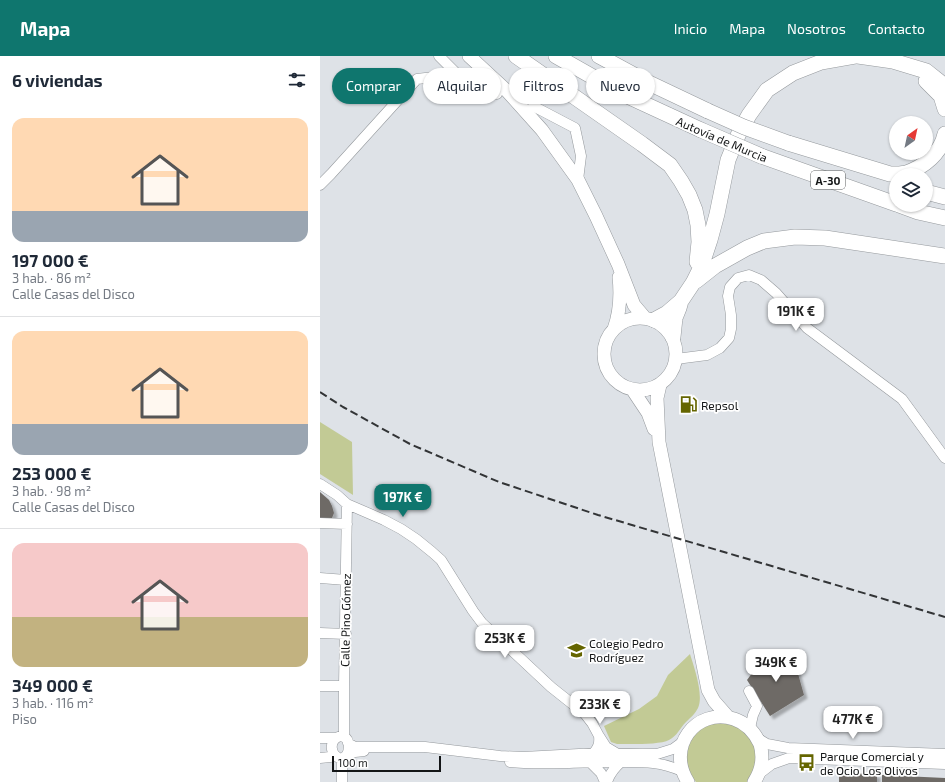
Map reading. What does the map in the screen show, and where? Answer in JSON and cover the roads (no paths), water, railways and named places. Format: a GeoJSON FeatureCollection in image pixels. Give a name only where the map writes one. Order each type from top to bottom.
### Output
{"type":"FeatureCollection","features":[{"type":"Feature","properties":{"kind":"highway"},"geometry":{"type":"LineString","coordinates":[[516,56],[670,165],[681,180],[689,195],[698,225],[698,255],[693,283]]}},
{"type":"Feature","properties":{"kind":"highway","name":"Autovía de Murcia"},"geometry":{"type":"LineString","coordinates":[[556,56],[623,94],[701,130],[761,156],[889,202]]}},
{"type":"Feature","properties":{"kind":"highway","name":"Autovía de Murcia"},"geometry":{"type":"LineString","coordinates":[[599,56],[649,83],[744,127],[889,179]]}},
{"type":"Feature","properties":{"kind":"highway"},"geometry":{"type":"LineString","coordinates":[[673,337],[675,318],[681,302],[701,267],[710,240],[728,160],[739,132],[767,90],[793,73],[822,62],[856,56],[893,61],[926,71],[945,86]]}},
{"type":"Feature","properties":{"kind":"highway"},"geometry":{"type":"LineString","coordinates":[[893,61],[926,80],[941,96],[945,109]]}},
{"type":"Feature","properties":{"kind":"highway"},"geometry":{"type":"LineString","coordinates":[[788,143],[890,174],[905,173],[923,165],[937,153],[944,140],[945,134]]}},
{"type":"Feature","properties":{"kind":"highway"},"geometry":{"type":"LineString","coordinates":[[933,194],[945,197]]}},
{"type":"Feature","properties":{"kind":"highway"},"geometry":{"type":"LineString","coordinates":[[918,212],[945,218]]}},
{"type":"Feature","properties":{"kind":"highway"},"geometry":{"type":"LineString","coordinates":[[693,283],[715,266],[747,248],[764,241],[795,236],[825,238],[945,256]]}},
{"type":"Feature","properties":{"kind":"highway"},"geometry":{"type":"LineString","coordinates":[[650,319],[667,313],[681,302]]}},
{"type":"Feature","properties":{"kind":"main road"},"geometry":{"type":"LineString","coordinates":[[469,56],[507,91],[542,130],[578,180],[618,264],[634,305],[650,319],[662,324],[673,337],[676,348],[676,359],[673,369],[668,378],[660,385],[651,388],[641,390],[632,389],[622,385],[613,378],[607,369],[604,358],[604,348],[614,329],[620,307],[618,264]]}},
{"type":"Feature","properties":{"kind":"main road"},"geometry":{"type":"LineString","coordinates":[[614,329],[623,322],[634,318],[650,319]]}},
{"type":"Feature","properties":{"kind":"main road"},"geometry":{"type":"LineString","coordinates":[[660,385],[657,398],[659,442],[708,690],[704,716],[700,722],[690,730],[681,748],[680,764],[685,777]]}},
{"type":"Feature","properties":{"kind":"main road"},"geometry":{"type":"LineString","coordinates":[[632,389],[648,413],[659,442]]}},
{"type":"Feature","properties":{"kind":"main road"},"geometry":{"type":"LineString","coordinates":[[708,690],[714,701],[744,726],[762,750],[762,762],[757,778]]}},
{"type":"Feature","properties":{"kind":"main road"},"geometry":{"type":"LineString","coordinates":[[700,722],[714,717],[744,726]]}},
{"type":"Feature","properties":{"kind":"street"},"geometry":{"type":"LineString","coordinates":[[439,56],[451,68]]}},
{"type":"Feature","properties":{"kind":"street"},"geometry":{"type":"LineString","coordinates":[[320,185],[417,79],[423,78]]}},
{"type":"Feature","properties":{"kind":"street"},"geometry":{"type":"LineString","coordinates":[[533,106],[575,128],[581,156],[578,180]]}},
{"type":"Feature","properties":{"kind":"street"},"geometry":{"type":"LineString","coordinates":[[676,359],[707,355],[720,348],[729,338],[731,329],[731,314],[728,296],[730,287],[738,278],[749,275],[761,280],[776,293],[807,328],[902,399],[945,458]]}},
{"type":"Feature","properties":{"kind":"street"},"geometry":{"type":"LineString","coordinates":[[320,484],[337,495],[347,504],[401,529],[416,539],[441,560],[472,611],[551,688],[585,714],[606,747],[618,758],[667,765],[685,777]]}},
{"type":"Feature","properties":{"kind":"street","name":"Calle Pino Gómez"},"geometry":{"type":"LineString","coordinates":[[343,739],[346,634],[347,504]]}},
{"type":"Feature","properties":{"kind":"street"},"geometry":{"type":"LineString","coordinates":[[320,523],[347,524]]}},
{"type":"Feature","properties":{"kind":"street"},"geometry":{"type":"LineString","coordinates":[[320,578],[346,580]]}},
{"type":"Feature","properties":{"kind":"street"},"geometry":{"type":"LineString","coordinates":[[320,633],[346,634]]}},
{"type":"Feature","properties":{"kind":"street"},"geometry":{"type":"LineString","coordinates":[[320,686],[344,686]]}},
{"type":"Feature","properties":{"kind":"street"},"geometry":{"type":"LineString","coordinates":[[749,691],[757,706],[753,715],[744,726],[767,744],[788,748],[945,754]]}},
{"type":"Feature","properties":{"kind":"street"},"geometry":{"type":"LineString","coordinates":[[591,758],[599,746],[599,736]]}},
{"type":"Feature","properties":{"kind":"street"},"geometry":{"type":"LineString","coordinates":[[320,738],[343,739],[355,746],[361,747],[425,747],[500,756],[591,758],[618,758],[657,754],[673,749],[684,741]]}},
{"type":"Feature","properties":{"kind":"street"},"geometry":{"type":"LineString","coordinates":[[341,757],[333,752],[332,745],[343,739]]}},
{"type":"Feature","properties":{"kind":"street"},"geometry":{"type":"LineString","coordinates":[[342,782],[341,757],[349,748],[343,739]]}},
{"type":"Feature","properties":{"kind":"street"},"geometry":{"type":"LineString","coordinates":[[320,758],[341,757],[361,751],[409,751],[524,764],[591,758]]}},
{"type":"Feature","properties":{"kind":"street"},"geometry":{"type":"LineString","coordinates":[[591,758],[606,782]]}},
{"type":"Feature","properties":{"kind":"street"},"geometry":{"type":"LineString","coordinates":[[606,782],[615,767],[618,758]]}},
{"type":"Feature","properties":{"kind":"street"},"geometry":{"type":"LineString","coordinates":[[757,778],[772,764],[789,758],[945,764]]}},
{"type":"Feature","properties":{"kind":"railway"},"geometry":{"type":"LineString","coordinates":[[320,392],[343,407],[410,444],[499,482],[598,515],[945,617]]}},
{"type":"Feature","properties":{"kind":"place","name":"Repsol"},"geometry":{"type":"Point","coordinates":[688,405]}},
{"type":"Feature","properties":{"kind":"place","name":"Colegio Pedro Rodríguez"},"geometry":{"type":"Point","coordinates":[576,650]}},
{"type":"Feature","properties":{"kind":"place","name":"Parque Comercial y de Ocio Los Olivos"},"geometry":{"type":"Point","coordinates":[807,763]}}]}
